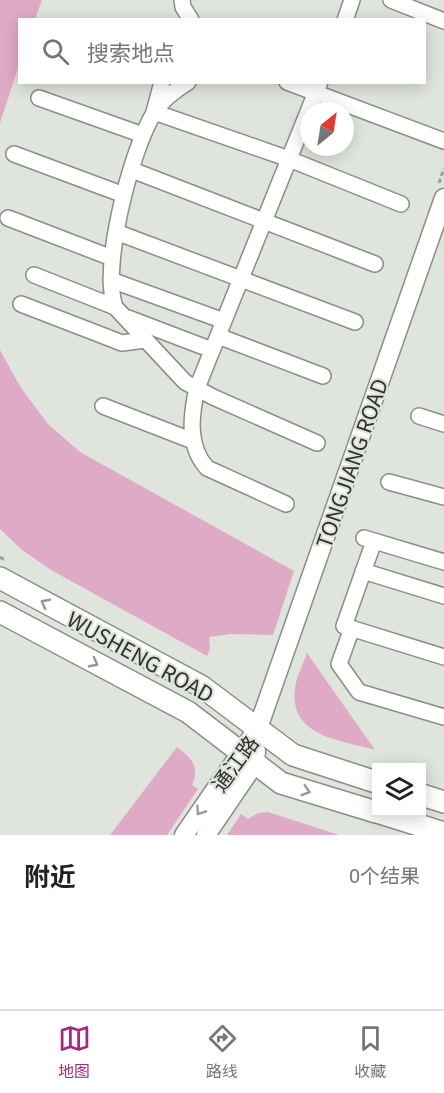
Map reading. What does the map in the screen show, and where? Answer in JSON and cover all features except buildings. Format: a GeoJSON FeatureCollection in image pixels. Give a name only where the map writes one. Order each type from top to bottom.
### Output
{"type":"FeatureCollection","features":[{"type":"Feature","properties":{"kind":"main road","name":"WUSHENG ROAD"},"geometry":{"type":"LineString","coordinates":[[0,578],[201,686],[293,755],[372,781]]}},
{"type":"Feature","properties":{"kind":"main road","name":"WUSHENG ROAD"},"geometry":{"type":"LineString","coordinates":[[0,612],[188,712],[281,783],[372,810]]}},
{"type":"Feature","properties":{"kind":"main road"},"geometry":{"type":"LineString","coordinates":[[426,796],[444,802]]}},
{"type":"Feature","properties":{"kind":"main road","name":"WUSHENG ROAD"},"geometry":{"type":"LineString","coordinates":[[393,817],[444,833]]}},
{"type":"Feature","properties":{"kind":"street"},"geometry":{"type":"LineString","coordinates":[[346,18],[352,0]]}},
{"type":"Feature","properties":{"kind":"street"},"geometry":{"type":"LineString","coordinates":[[391,0],[444,21]]}},
{"type":"Feature","properties":{"kind":"street"},"geometry":{"type":"LineString","coordinates":[[161,84],[154,112],[143,135],[124,195],[112,258],[111,296],[119,311],[185,382],[317,443]]}},
{"type":"Feature","properties":{"kind":"street"},"geometry":{"type":"LineString","coordinates":[[154,112],[168,96],[185,84]]}},
{"type":"Feature","properties":{"kind":"street"},"geometry":{"type":"LineString","coordinates":[[297,84],[318,88],[444,141]]}},
{"type":"Feature","properties":{"kind":"street"},"geometry":{"type":"LineString","coordinates":[[286,504],[207,468],[199,459],[193,441],[194,408],[197,388],[318,88]]}},
{"type":"Feature","properties":{"kind":"street"},"geometry":{"type":"LineString","coordinates":[[39,98],[143,135]]}},
{"type":"Feature","properties":{"kind":"street"},"geometry":{"type":"LineString","coordinates":[[154,112],[289,159],[401,204]]}},
{"type":"Feature","properties":{"kind":"street"},"geometry":{"type":"LineString","coordinates":[[14,154],[124,195]]}},
{"type":"Feature","properties":{"kind":"street"},"geometry":{"type":"LineString","coordinates":[[132,170],[375,264]]}},
{"type":"Feature","properties":{"kind":"street","name":"TONGJIANG ROAD"},"geometry":{"type":"LineString","coordinates":[[258,728],[444,198]]}},
{"type":"Feature","properties":{"kind":"street"},"geometry":{"type":"LineString","coordinates":[[8,218],[112,258]]}},
{"type":"Feature","properties":{"kind":"street"},"geometry":{"type":"LineString","coordinates":[[116,232],[355,322]]}},
{"type":"Feature","properties":{"kind":"street"},"geometry":{"type":"LineString","coordinates":[[34,275],[119,311],[323,376]]}},
{"type":"Feature","properties":{"kind":"street"},"geometry":{"type":"LineString","coordinates":[[111,280],[224,321]]}},
{"type":"Feature","properties":{"kind":"street"},"geometry":{"type":"LineString","coordinates":[[21,304],[122,343],[145,340]]}},
{"type":"Feature","properties":{"kind":"street"},"geometry":{"type":"LineString","coordinates":[[104,406],[193,441]]}},
{"type":"Feature","properties":{"kind":"street"},"geometry":{"type":"LineString","coordinates":[[419,416],[444,424]]}},
{"type":"Feature","properties":{"kind":"street"},"geometry":{"type":"LineString","coordinates":[[389,482],[444,497]]}},
{"type":"Feature","properties":{"kind":"street"},"geometry":{"type":"LineString","coordinates":[[444,562],[369,540],[363,571],[344,626],[444,657]]}},
{"type":"Feature","properties":{"kind":"street"},"geometry":{"type":"LineString","coordinates":[[363,571],[444,596]]}},
{"type":"Feature","properties":{"kind":"street"},"geometry":{"type":"LineString","coordinates":[[352,628],[339,664],[359,692],[444,717]]}},
{"type":"Feature","properties":{"kind":"street","name":"通江路"},"geometry":{"type":"LineString","coordinates":[[206,835],[248,757],[258,728]]}},
{"type":"Feature","properties":{"kind":"street","name":"通江路"},"geometry":{"type":"LineString","coordinates":[[184,835],[248,757]]}},
{"type":"Feature","properties":{"kind":"shaded area"},"geometry":{"type":"Polygon","coordinates":[[[0,0],[42,0],[35,18],[18,18],[18,68],[0,123],[0,0]]]}},
{"type":"Feature","properties":{"kind":"shaded area"},"geometry":{"type":"Polygon","coordinates":[[[0,350],[21,388],[48,424],[80,452],[294,571],[273,635],[230,634],[209,637],[210,649],[207,656],[51,570],[21,549],[0,529],[0,350]]]}},
{"type":"Feature","properties":{"kind":"shaded area"},"geometry":{"type":"Polygon","coordinates":[[[307,653],[375,750],[320,734],[300,717],[295,705],[295,689],[307,653]]]}},
{"type":"Feature","properties":{"kind":"shaded area"},"geometry":{"type":"Polygon","coordinates":[[[177,747],[193,763],[195,773],[192,785],[198,789],[167,835],[110,835],[177,747]]]}},
{"type":"Feature","properties":{"kind":"shaded area"},"geometry":{"type":"Polygon","coordinates":[[[268,812],[339,835],[227,835],[241,814],[248,819],[258,813],[268,812]]]}}]}
